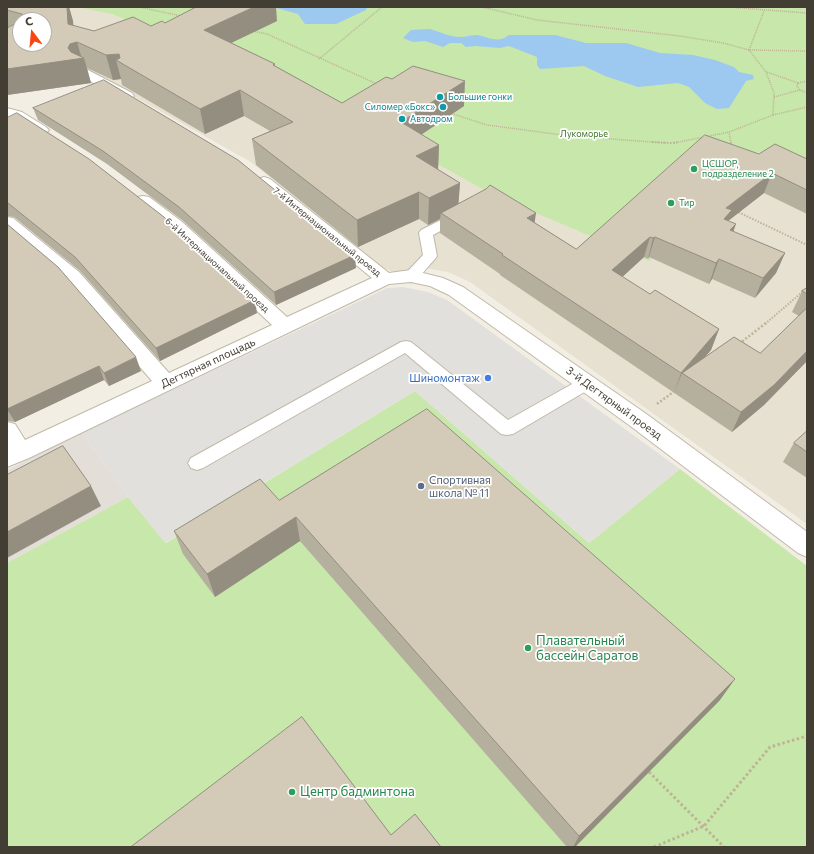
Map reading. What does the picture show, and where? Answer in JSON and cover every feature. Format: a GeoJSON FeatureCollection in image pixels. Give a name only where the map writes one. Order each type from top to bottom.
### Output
{"type":"FeatureCollection","features":[{"type":"Feature","properties":{"kind":"street"},"geometry":{"type":"LineString","coordinates":[[84,72],[142,105]]}},
{"type":"Feature","properties":{"kind":"street"},"geometry":{"type":"LineString","coordinates":[[7,112],[17,115],[55,139]]}},
{"type":"Feature","properties":{"kind":"street","name":"7-й Интернациональный проезд"},"geometry":{"type":"LineString","coordinates":[[255,174],[385,279]]}},
{"type":"Feature","properties":{"kind":"street","name":"6-й Интернациональный проезд"},"geometry":{"type":"LineString","coordinates":[[131,192],[175,225],[286,327]]}},
{"type":"Feature","properties":{"kind":"street"},"geometry":{"type":"LineString","coordinates":[[7,222],[72,276],[165,382]]}},
{"type":"Feature","properties":{"kind":"street","name":"Дегтярная площадь"},"geometry":{"type":"LineString","coordinates":[[14,455],[165,382],[286,327],[385,279],[411,276]]}},
{"type":"Feature","properties":{"kind":"street","name":"3-й Дегтярный проезд"},"geometry":{"type":"LineString","coordinates":[[411,276],[436,282],[456,290],[637,419],[807,546]]}},
{"type":"Feature","properties":{"kind":"street"},"geometry":{"type":"LineString","coordinates":[[7,430],[14,455]]}},
{"type":"Feature","properties":{"kind":"lane"},"geometry":{"type":"LineString","coordinates":[[411,276],[430,256],[426,233],[472,208]]}},
{"type":"Feature","properties":{"kind":"lane"},"geometry":{"type":"LineString","coordinates":[[197,463],[406,346],[507,429],[587,383]]}},
{"type":"Feature","properties":{"kind":"path"},"geometry":{"type":"LineString","coordinates":[[139,7],[184,17]]}},
{"type":"Feature","properties":{"kind":"path"},"geometry":{"type":"LineString","coordinates":[[319,59],[382,7]]}},
{"type":"Feature","properties":{"kind":"path"},"geometry":{"type":"LineString","coordinates":[[482,7],[537,20],[680,36],[722,43],[749,50],[807,51]]}},
{"type":"Feature","properties":{"kind":"path"},"geometry":{"type":"LineString","coordinates":[[728,7],[807,14]]}},
{"type":"Feature","properties":{"kind":"path"},"geometry":{"type":"LineString","coordinates":[[749,50],[764,11]]}},
{"type":"Feature","properties":{"kind":"path"},"geometry":{"type":"LineString","coordinates":[[252,31],[267,34],[383,87]]}},
{"type":"Feature","properties":{"kind":"path"},"geometry":{"type":"LineString","coordinates":[[749,50],[766,72],[774,97],[773,115]]}},
{"type":"Feature","properties":{"kind":"path"},"geometry":{"type":"LineString","coordinates":[[766,72],[798,83],[807,81]]}},
{"type":"Feature","properties":{"kind":"path"},"geometry":{"type":"LineString","coordinates":[[798,83],[797,86],[800,90]]}},
{"type":"Feature","properties":{"kind":"path"},"geometry":{"type":"LineString","coordinates":[[774,97],[800,90],[807,93]]}},
{"type":"Feature","properties":{"kind":"path"},"geometry":{"type":"LineString","coordinates":[[446,112],[487,125],[578,137],[672,143],[729,132],[773,115],[807,107]]}},
{"type":"Feature","properties":{"kind":"path"},"geometry":{"type":"LineString","coordinates":[[729,132],[732,151]]}},
{"type":"Feature","properties":{"kind":"path"},"geometry":{"type":"LineString","coordinates":[[735,210],[807,245]]}},
{"type":"Feature","properties":{"kind":"path"},"geometry":{"type":"LineString","coordinates":[[738,345],[763,326],[807,288]]}},
{"type":"Feature","properties":{"kind":"path"},"geometry":{"type":"LineString","coordinates":[[637,419],[681,386]]}},
{"type":"Feature","properties":{"kind":"path"},"geometry":{"type":"LineString","coordinates":[[654,847],[704,826],[770,747],[807,736]]}},
{"type":"Feature","properties":{"kind":"path"},"geometry":{"type":"LineString","coordinates":[[649,772],[724,847]]}},
{"type":"Feature","properties":{"kind":"shaded area"},"geometry":{"type":"Polygon","coordinates":[[[7,7],[78,7],[107,12],[227,63],[423,156],[491,194],[593,237],[761,146],[807,164],[807,524],[470,282],[448,272],[425,268],[394,272],[381,267],[251,162],[110,83],[63,65],[7,96],[7,7]]]}},
{"type":"Feature","properties":{"kind":"shaded area"},"geometry":{"type":"Polygon","coordinates":[[[403,287],[428,292],[447,300],[680,469],[589,543],[415,391],[165,543],[128,497],[82,433],[387,288],[403,287]]]}},
{"type":"Feature","properties":{"kind":"shaded area"},"geometry":{"type":"Polygon","coordinates":[[[82,433],[128,497],[7,563],[7,470],[82,433]]]}},
{"type":"Feature","properties":{"kind":"green space","name":"Лукоморье"},"geometry":{"type":"Polygon","coordinates":[[[78,7],[807,7],[807,164],[798,158],[757,152],[743,169],[649,261],[491,194],[423,156],[187,46],[112,14],[78,7]]]}},
{"type":"Feature","properties":{"kind":"green space"},"geometry":{"type":"Polygon","coordinates":[[[415,391],[589,543],[680,469],[807,566],[807,847],[7,847],[7,563],[128,497],[166,543],[415,391]]]}},
{"type":"Feature","properties":{"kind":"water"},"geometry":{"type":"Polygon","coordinates":[[[273,7],[367,7],[366,10],[336,24],[305,24],[298,14],[273,7]]]}},
{"type":"Feature","properties":{"kind":"water"},"geometry":{"type":"Polygon","coordinates":[[[430,29],[457,37],[477,35],[493,39],[501,39],[509,35],[555,35],[586,43],[626,43],[660,53],[693,55],[715,60],[734,67],[739,72],[753,75],[754,79],[746,81],[729,108],[717,109],[705,103],[689,87],[678,83],[638,87],[605,76],[584,66],[540,69],[537,65],[537,57],[509,46],[500,48],[475,46],[466,47],[461,43],[450,43],[443,47],[425,41],[413,42],[403,38],[411,30],[430,29]]]}},
{"type":"Feature","properties":{"kind":"building"},"geometry":{"type":"Polygon","coordinates":[[[7,7],[67,7],[68,24],[94,31],[133,17],[151,26],[162,21],[165,23],[196,7],[254,7],[204,30],[275,64],[273,65],[342,103],[386,77],[392,79],[413,66],[465,81],[401,122],[439,145],[416,156],[460,183],[429,198],[419,192],[357,220],[252,139],[293,122],[240,90],[200,109],[116,60],[120,58],[119,54],[106,55],[77,42],[70,44],[68,48],[71,52],[84,58],[7,69],[7,28],[12,25],[12,52],[52,52],[52,12],[14,12],[7,10],[7,7]]]}},
{"type":"Feature","properties":{"kind":"building"},"geometry":{"type":"Polygon","coordinates":[[[104,80],[238,160],[355,255],[274,292],[179,207],[103,151],[33,108],[104,80]]]}},
{"type":"Feature","properties":{"kind":"building"},"geometry":{"type":"Polygon","coordinates":[[[17,113],[89,159],[164,217],[255,300],[156,348],[75,257],[7,203],[7,118],[17,113]]]}},
{"type":"Feature","properties":{"kind":"building"},"geometry":{"type":"Polygon","coordinates":[[[705,135],[759,154],[775,144],[807,159],[807,190],[772,173],[726,208],[732,210],[724,219],[736,224],[730,230],[785,253],[763,278],[719,259],[716,263],[655,237],[650,237],[612,270],[650,294],[655,290],[719,329],[681,373],[441,213],[486,189],[490,185],[536,213],[527,218],[576,249],[705,135]]]}},
{"type":"Feature","properties":{"kind":"building"},"geometry":{"type":"Polygon","coordinates":[[[7,224],[58,267],[136,357],[104,373],[99,366],[7,409],[7,224]]]}},
{"type":"Feature","properties":{"kind":"building"},"geometry":{"type":"Polygon","coordinates":[[[807,288],[807,294],[802,291],[807,288]]]}},
{"type":"Feature","properties":{"kind":"building"},"geometry":{"type":"Polygon","coordinates":[[[807,308],[807,351],[774,385],[741,412],[682,373],[734,337],[760,353],[807,308]]]}},
{"type":"Feature","properties":{"kind":"building","name":"Плавательный бассейн Саратов"},"geometry":{"type":"Polygon","coordinates":[[[427,409],[735,679],[579,836],[296,517],[207,574],[174,531],[260,479],[279,500],[427,409]]]}},
{"type":"Feature","properties":{"kind":"building"},"geometry":{"type":"Polygon","coordinates":[[[807,431],[807,452],[794,443],[807,431]]]}},
{"type":"Feature","properties":{"kind":"building"},"geometry":{"type":"Polygon","coordinates":[[[63,446],[91,486],[7,532],[7,475],[63,446]]]}},
{"type":"Feature","properties":{"kind":"building","name":"Центр бадминтона"},"geometry":{"type":"Polygon","coordinates":[[[302,717],[391,835],[415,814],[441,847],[131,847],[302,717]]]}},
{"type":"Feature","properties":{"kind":"place","name":"Большие гонки"},"geometry":{"type":"Point","coordinates":[440,97]}},
{"type":"Feature","properties":{"kind":"place","name":"Силомер «Бокс»"},"geometry":{"type":"Point","coordinates":[443,107]}},
{"type":"Feature","properties":{"kind":"place","name":"Автодром"},"geometry":{"type":"Point","coordinates":[402,119]}},
{"type":"Feature","properties":{"kind":"place","name":"ЦСШОР, подразделение 2"},"geometry":{"type":"Point","coordinates":[694,169]}},
{"type":"Feature","properties":{"kind":"place","name":"Тир"},"geometry":{"type":"Point","coordinates":[671,203]}},
{"type":"Feature","properties":{"kind":"place","name":"Шиномонтаж"},"geometry":{"type":"Point","coordinates":[488,378]}},
{"type":"Feature","properties":{"kind":"place","name":"Спортивная школа № 11"},"geometry":{"type":"Point","coordinates":[421,486]}},
{"type":"Feature","properties":{"kind":"place","name":"Плавательный бассейн Саратов"},"geometry":{"type":"Point","coordinates":[528,648]}},
{"type":"Feature","properties":{"kind":"place","name":"Центр бадминтона"},"geometry":{"type":"Point","coordinates":[292,792]}}]}
